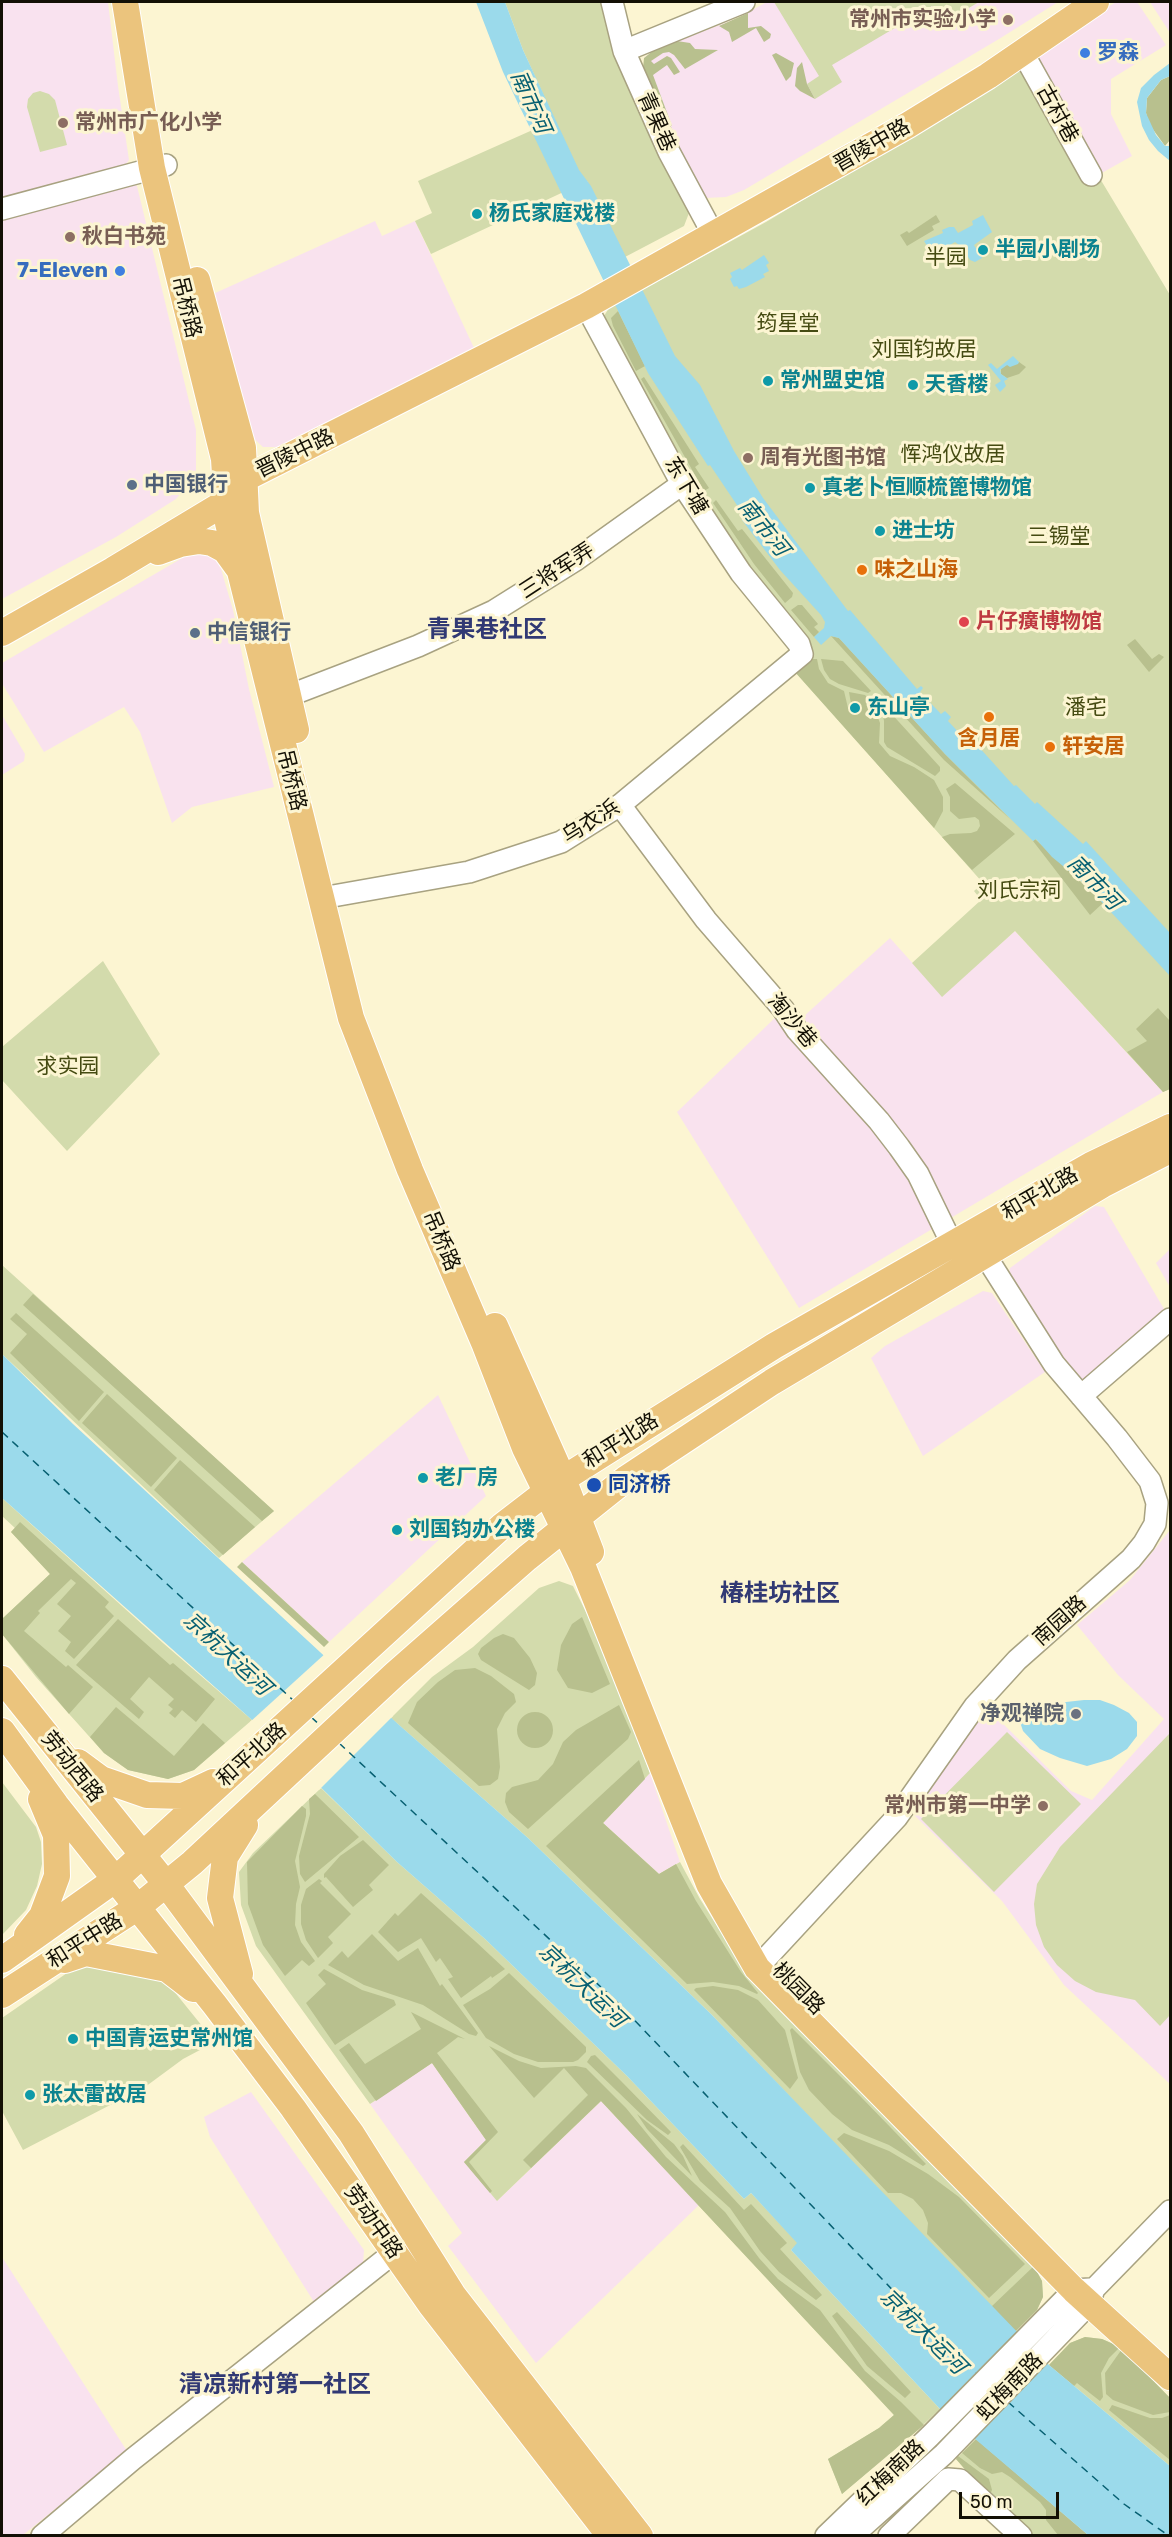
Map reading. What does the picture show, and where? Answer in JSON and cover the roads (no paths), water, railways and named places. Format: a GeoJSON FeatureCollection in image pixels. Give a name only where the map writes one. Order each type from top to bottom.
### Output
{"type":"FeatureCollection","features":[{"type":"Feature","properties":{"kind":"main road","name":"吊桥路"},"geometry":{"type":"LineString","coordinates":[[125,2],[159,167],[243,448],[232,487],[228,523],[351,1018],[410,1170],[485,1345],[525,1448],[554,1485]]}},
{"type":"Feature","properties":{"kind":"main road","name":"吊桥路"},"geometry":{"type":"LineString","coordinates":[[139,2],[159,167]]}},
{"type":"Feature","properties":{"kind":"main road","name":"晋陵中路"},"geometry":{"type":"LineString","coordinates":[[2,618],[232,487],[594,302],[714,236],[933,111],[1023,53],[1096,2]]}},
{"type":"Feature","properties":{"kind":"main road","name":"吊桥路"},"geometry":{"type":"LineString","coordinates":[[232,487],[246,513],[333,896],[364,1014],[570,1522]]}},
{"type":"Feature","properties":{"kind":"main road","name":"晋陵中路"},"geometry":{"type":"LineString","coordinates":[[2,633],[113,570],[232,487]]}},
{"type":"Feature","properties":{"kind":"main road"},"geometry":{"type":"LineString","coordinates":[[113,570],[180,544],[199,541],[212,543],[225,550],[239,568]]}},
{"type":"Feature","properties":{"kind":"main road","name":"和平北路"},"geometry":{"type":"LineString","coordinates":[[142,1855],[502,1527],[554,1485],[774,1346],[1091,1165],[1170,1127]]}},
{"type":"Feature","properties":{"kind":"main road","name":"和平北路"},"geometry":{"type":"LineString","coordinates":[[166,1884],[395,1674],[570,1522],[627,1478],[772,1382],[1126,1172],[1170,1150]]}},
{"type":"Feature","properties":{"kind":"main road","name":"桃园路"},"geometry":{"type":"LineString","coordinates":[[570,1522],[583,1567],[709,1884],[763,1963],[1078,2302],[1170,2357]]}},
{"type":"Feature","properties":{"kind":"main road","name":"劳动西路"},"geometry":{"type":"LineString","coordinates":[[2,1679],[166,1884],[244,1989]]}},
{"type":"Feature","properties":{"kind":"main road","name":"劳动西路"},"geometry":{"type":"LineString","coordinates":[[2,1731],[138,1907]]}},
{"type":"Feature","properties":{"kind":"main road"},"geometry":{"type":"LineString","coordinates":[[54,1744],[101,1779],[147,1795],[183,1796],[235,1771]]}},
{"type":"Feature","properties":{"kind":"main road"},"geometry":{"type":"LineString","coordinates":[[8,1955],[42,1916],[57,1876],[56,1835],[25,1763]]}},
{"type":"Feature","properties":{"kind":"main road"},"geometry":{"type":"LineString","coordinates":[[244,1989],[220,1898],[225,1857],[262,1796]]}},
{"type":"Feature","properties":{"kind":"main road","name":"和平中路"},"geometry":{"type":"LineString","coordinates":[[8,1955],[116,1879],[142,1855]]}},
{"type":"Feature","properties":{"kind":"main road","name":"和平中路"},"geometry":{"type":"LineString","coordinates":[[2,1995],[42,1967],[93,1938],[138,1907],[166,1884]]}},
{"type":"Feature","properties":{"kind":"main road","name":"劳动中路"},"geometry":{"type":"LineString","coordinates":[[138,1907],[293,2108],[431,2305],[610,2535]]}},
{"type":"Feature","properties":{"kind":"main road"},"geometry":{"type":"LineString","coordinates":[[42,1967],[86,1953],[167,1969],[215,2005]]}},
{"type":"Feature","properties":{"kind":"main road","name":"劳动中路"},"geometry":{"type":"LineString","coordinates":[[244,1989],[351,2133],[453,2295],[640,2535]]}},
{"type":"Feature","properties":{"kind":"main road"},"geometry":{"type":"LineString","coordinates":[[1078,2302],[1170,2377]]}},
{"type":"Feature","properties":{"kind":"street","name":"青果巷"},"geometry":{"type":"LineString","coordinates":[[612,2],[624,51],[669,152],[714,236]]}},
{"type":"Feature","properties":{"kind":"street"},"geometry":{"type":"LineString","coordinates":[[624,51],[744,2]]}},
{"type":"Feature","properties":{"kind":"street","name":"古村巷"},"geometry":{"type":"LineString","coordinates":[[1023,53],[1091,175]]}},
{"type":"Feature","properties":{"kind":"street"},"geometry":{"type":"LineString","coordinates":[[2,209],[159,167]]}},
{"type":"Feature","properties":{"kind":"street","name":"东下塘"},"geometry":{"type":"LineString","coordinates":[[594,302],[682,484],[741,573],[799,644],[802,654]]}},
{"type":"Feature","properties":{"kind":"street","name":"三将军弄"},"geometry":{"type":"LineString","coordinates":[[288,696],[418,646],[494,611],[577,559],[682,484]]}},
{"type":"Feature","properties":{"kind":"street","name":"乌衣浜"},"geometry":{"type":"LineString","coordinates":[[333,896],[469,872],[561,842],[620,805],[802,654]]}},
{"type":"Feature","properties":{"kind":"street","name":"淘沙巷"},"geometry":{"type":"LineString","coordinates":[[620,805],[706,920],[783,1009],[797,1030],[865,1105],[899,1147],[918,1174],[952,1244]]}},
{"type":"Feature","properties":{"kind":"street","name":"南园路"},"geometry":{"type":"LineString","coordinates":[[763,1963],[897,1817],[975,1706],[1017,1660],[1131,1559],[1155,1524],[1157,1503],[1150,1481],[1117,1438],[1053,1364],[985,1255]]}},
{"type":"Feature","properties":{"kind":"street"},"geometry":{"type":"LineString","coordinates":[[1081,1396],[1170,1319]]}},
{"type":"Feature","properties":{"kind":"street"},"geometry":{"type":"LineString","coordinates":[[1078,2302],[1170,2211]]}},
{"type":"Feature","properties":{"kind":"street"},"geometry":{"type":"LineString","coordinates":[[42,2535],[134,2458],[416,2236]]}},
{"type":"Feature","properties":{"kind":"street","name":"虹梅南路"},"geometry":{"type":"LineString","coordinates":[[930,2436],[1078,2302]]}},
{"type":"Feature","properties":{"kind":"street","name":"虹梅南路"},"geometry":{"type":"LineString","coordinates":[[944,2454],[1078,2302]]}},
{"type":"Feature","properties":{"kind":"street","name":"红梅南路"},"geometry":{"type":"LineString","coordinates":[[826,2535],[930,2436]]}},
{"type":"Feature","properties":{"kind":"street","name":"红梅南路"},"geometry":{"type":"LineString","coordinates":[[852,2535],[944,2454]]}},
{"type":"Feature","properties":{"kind":"street"},"geometry":{"type":"LineString","coordinates":[[889,2535],[948,2479],[960,2480],[1021,2535]]}},
{"type":"Feature","properties":{"kind":"water","name":"南市河"},"geometry":{"type":"Polygon","coordinates":[[[476,2],[505,2],[523,50],[579,170],[591,186],[675,356],[700,385],[734,451],[763,498],[848,611],[850,610],[917,689],[921,686],[923,688],[920,692],[941,714],[945,711],[951,717],[948,721],[964,738],[968,735],[1014,786],[1016,785],[1035,804],[1037,802],[1083,844],[1086,841],[1170,933],[1170,976],[1086,885],[1052,857],[1036,839],[1033,841],[945,754],[839,638],[831,636],[821,645],[814,637],[824,628],[825,622],[821,615],[780,570],[742,520],[745,517],[710,465],[708,466],[648,373],[503,72],[476,2]]]}},
{"type":"Feature","properties":{"kind":"water"},"geometry":{"type":"Polygon","coordinates":[[[1170,63],[1170,76],[1161,80],[1147,98],[1146,113],[1156,135],[1165,146],[1170,146],[1170,161],[1149,140],[1142,126],[1137,102],[1141,88],[1170,63]]]}},
{"type":"Feature","properties":{"kind":"water"},"geometry":{"type":"Polygon","coordinates":[[[983,215],[992,232],[974,245],[982,258],[975,262],[970,260],[962,247],[955,242],[933,255],[924,241],[943,233],[942,230],[949,227],[954,227],[958,233],[973,225],[972,221],[983,215]]]}},
{"type":"Feature","properties":{"kind":"water"},"geometry":{"type":"Polygon","coordinates":[[[764,255],[769,263],[766,265],[769,271],[763,274],[765,277],[746,287],[739,289],[737,286],[734,287],[730,273],[740,268],[742,270],[764,255]]]}},
{"type":"Feature","properties":{"kind":"water"},"geometry":{"type":"Polygon","coordinates":[[[1013,356],[1019,362],[1010,367],[1007,365],[1000,370],[1001,374],[1008,379],[1004,381],[1006,386],[1000,392],[995,385],[1001,381],[988,365],[991,363],[997,369],[1013,356]]]}},
{"type":"Feature","properties":{"kind":"water","name":"京杭大运河"},"geometry":{"type":"Polygon","coordinates":[[[2,1354],[73,1424],[398,1724],[528,1838],[711,2014],[1049,2365],[1170,2466],[1170,2535],[1088,2535],[940,2409],[791,2250],[797,2243],[751,2193],[744,2199],[627,2076],[485,1939],[397,1862],[252,1720],[2,1498],[2,1354]]]}},
{"type":"Feature","properties":{"kind":"water"},"geometry":{"type":"Polygon","coordinates":[[[1100,1700],[1114,1705],[1129,1713],[1137,1722],[1137,1736],[1127,1749],[1111,1759],[1087,1766],[1040,1749],[1023,1731],[1019,1719],[1022,1708],[1030,1704],[1053,1707],[1057,1703],[1100,1700]]]}},
{"type":"Feature","properties":{"kind":"place","name":"常州市实验小学"},"geometry":{"type":"Point","coordinates":[1008,20]}},
{"type":"Feature","properties":{"kind":"place","name":"罗森"},"geometry":{"type":"Point","coordinates":[1085,53]}},
{"type":"Feature","properties":{"kind":"place","name":"常州市广化小学"},"geometry":{"type":"Point","coordinates":[63,123]}},
{"type":"Feature","properties":{"kind":"place","name":"杨氏家庭戏楼"},"geometry":{"type":"Point","coordinates":[477,214]}},
{"type":"Feature","properties":{"kind":"place","name":"秋白书苑"},"geometry":{"type":"Point","coordinates":[70,237]}},
{"type":"Feature","properties":{"kind":"place","name":"半园小剧场"},"geometry":{"type":"Point","coordinates":[983,250]}},
{"type":"Feature","properties":{"kind":"place","name":"7-Eleven"},"geometry":{"type":"Point","coordinates":[120,271]}},
{"type":"Feature","properties":{"kind":"place","name":"常州盟史馆"},"geometry":{"type":"Point","coordinates":[768,381]}},
{"type":"Feature","properties":{"kind":"place","name":"天香楼"},"geometry":{"type":"Point","coordinates":[913,385]}},
{"type":"Feature","properties":{"kind":"place","name":"周有光图书馆"},"geometry":{"type":"Point","coordinates":[748,458]}},
{"type":"Feature","properties":{"kind":"place","name":"中国银行"},"geometry":{"type":"Point","coordinates":[132,485]}},
{"type":"Feature","properties":{"kind":"place","name":"真老卜恒顺梳篦博物馆"},"geometry":{"type":"Point","coordinates":[810,488]}},
{"type":"Feature","properties":{"kind":"place","name":"进士坊"},"geometry":{"type":"Point","coordinates":[880,531]}},
{"type":"Feature","properties":{"kind":"place","name":"味之山海"},"geometry":{"type":"Point","coordinates":[862,570]}},
{"type":"Feature","properties":{"kind":"place","name":"片仔癀博物馆"},"geometry":{"type":"Point","coordinates":[964,622]}},
{"type":"Feature","properties":{"kind":"place","name":"中信银行"},"geometry":{"type":"Point","coordinates":[195,633]}},
{"type":"Feature","properties":{"kind":"place","name":"东山亭"},"geometry":{"type":"Point","coordinates":[855,708]}},
{"type":"Feature","properties":{"kind":"place","name":"含月居"},"geometry":{"type":"Point","coordinates":[989,717]}},
{"type":"Feature","properties":{"kind":"place","name":"轩安居"},"geometry":{"type":"Point","coordinates":[1050,747]}},
{"type":"Feature","properties":{"kind":"place","name":"老厂房"},"geometry":{"type":"Point","coordinates":[423,1478]}},
{"type":"Feature","properties":{"kind":"place","name":"同济桥"},"geometry":{"type":"Point","coordinates":[594,1485]}},
{"type":"Feature","properties":{"kind":"place","name":"刘国钧办公楼"},"geometry":{"type":"Point","coordinates":[397,1530]}},
{"type":"Feature","properties":{"kind":"place","name":"净观禅院"},"geometry":{"type":"Point","coordinates":[1076,1714]}},
{"type":"Feature","properties":{"kind":"place","name":"常州市第一中学"},"geometry":{"type":"Point","coordinates":[1043,1806]}},
{"type":"Feature","properties":{"kind":"place","name":"中国青运史常州馆"},"geometry":{"type":"Point","coordinates":[73,2039]}},
{"type":"Feature","properties":{"kind":"place","name":"张太雷故居"},"geometry":{"type":"Point","coordinates":[30,2095]}},
{"type":"Feature","properties":{"kind":"district","name":"青果巷社区"},"geometry":{"type":"Point","coordinates":[487,630]}},
{"type":"Feature","properties":{"kind":"district","name":"椿桂坊社区"},"geometry":{"type":"Point","coordinates":[780,1594]}},
{"type":"Feature","properties":{"kind":"district","name":"清凉新村第一社区"},"geometry":{"type":"Point","coordinates":[275,2385]}},
{"type":"Feature","properties":{"kind":"park label","name":"半园"},"geometry":{"type":"Point","coordinates":[946,258]}},
{"type":"Feature","properties":{"kind":"park label","name":"筠星堂"},"geometry":{"type":"Point","coordinates":[788,324]}},
{"type":"Feature","properties":{"kind":"park label","name":"刘国钧故居"},"geometry":{"type":"Point","coordinates":[924,350]}},
{"type":"Feature","properties":{"kind":"park label","name":"恽鸿仪故居"},"geometry":{"type":"Point","coordinates":[953,455]}},
{"type":"Feature","properties":{"kind":"park label","name":"三锡堂"},"geometry":{"type":"Point","coordinates":[1059,537]}},
{"type":"Feature","properties":{"kind":"park label","name":"潘宅"},"geometry":{"type":"Point","coordinates":[1086,708]}},
{"type":"Feature","properties":{"kind":"park label","name":"刘氏宗祠"},"geometry":{"type":"Point","coordinates":[1019,891]}},
{"type":"Feature","properties":{"kind":"park label","name":"求实园"},"geometry":{"type":"Point","coordinates":[68,1067]}}]}
